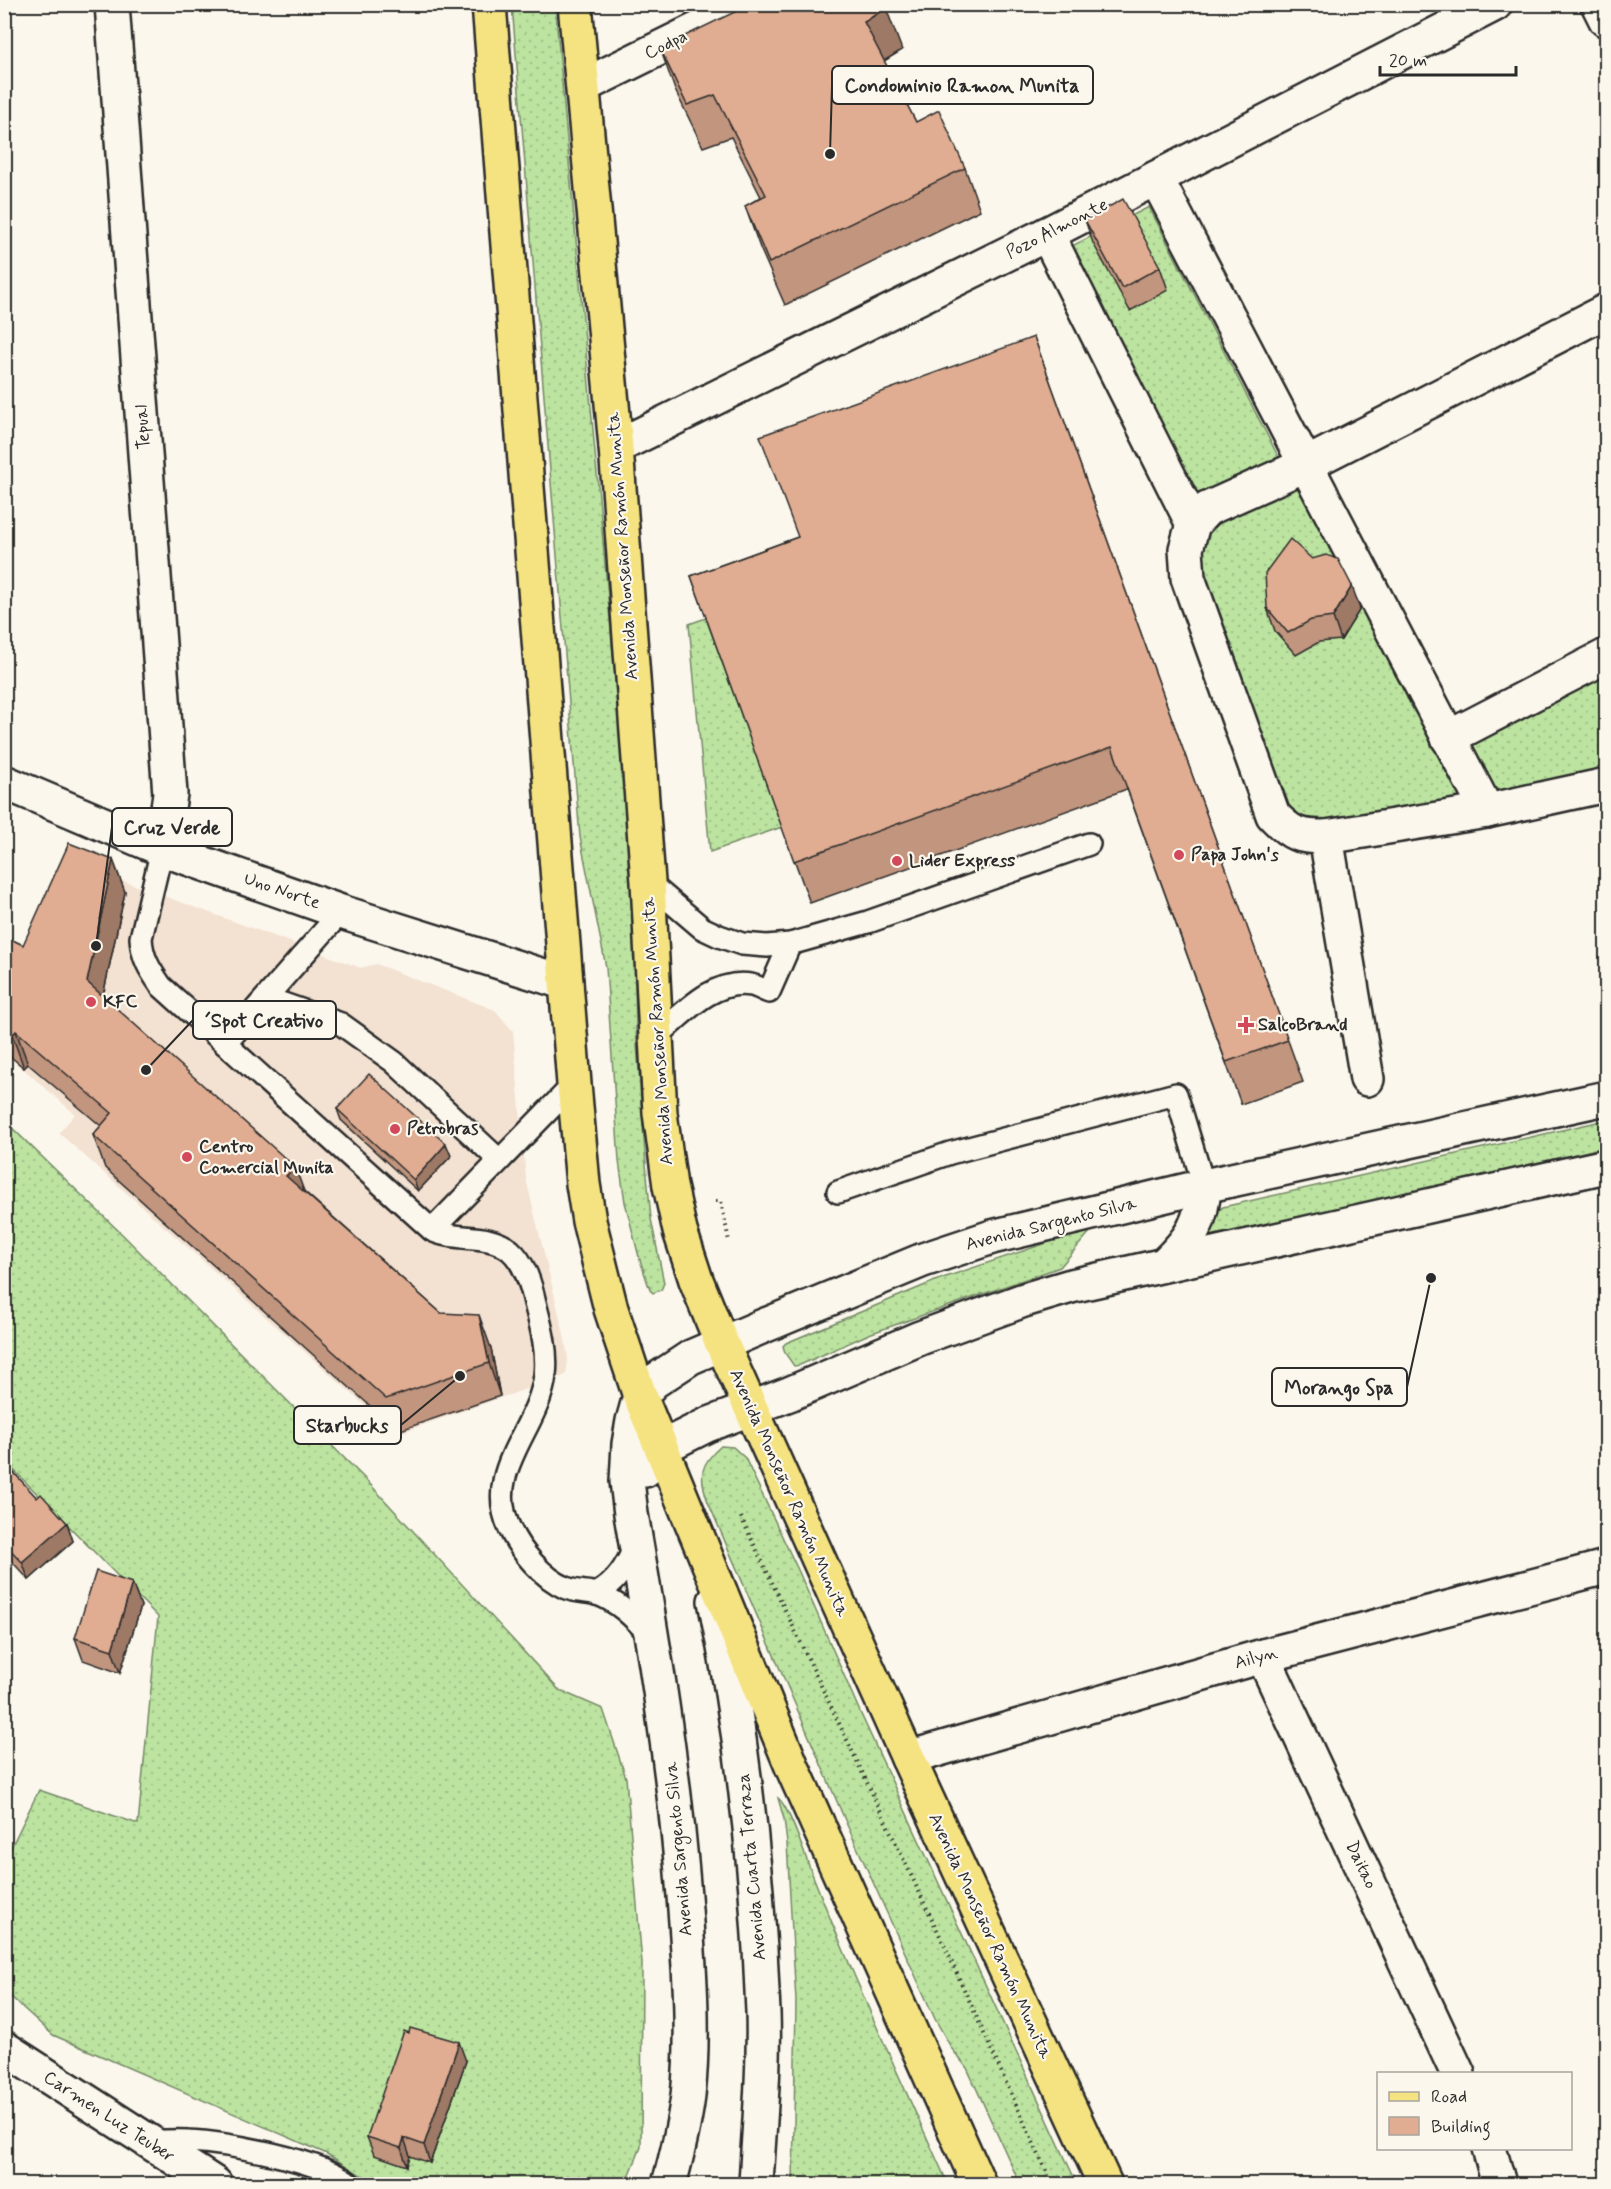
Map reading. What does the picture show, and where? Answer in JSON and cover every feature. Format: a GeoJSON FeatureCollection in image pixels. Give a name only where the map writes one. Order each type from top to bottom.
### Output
{"type":"FeatureCollection","features":[{"type":"Feature","properties":{"kind":"main road"},"geometry":{"type":"LineString","coordinates":[[489,4],[582,1184],[596,1254],[640,1396],[793,1769],[979,2184]]}},
{"type":"Feature","properties":{"kind":"main road","name":"Avenida Monseñor Ramón Munita"},"geometry":{"type":"LineString","coordinates":[[575,4],[616,447],[648,882],[660,1113],[674,1203],[687,1257],[722,1344],[908,1758],[1105,2184]]}},
{"type":"Feature","properties":{"kind":"street","name":"Tepual"},"geometry":{"type":"LineString","coordinates":[[112,4],[170,794],[162,849]]}},
{"type":"Feature","properties":{"kind":"street","name":"Codpa"},"geometry":{"type":"LineString","coordinates":[[583,86],[749,4]]}},
{"type":"Feature","properties":{"kind":"street","name":"Pozo Almonte"},"geometry":{"type":"LineString","coordinates":[[616,447],[1047,234],[1495,4]]}},
{"type":"Feature","properties":{"kind":"street"},"geometry":{"type":"LineString","coordinates":[[1598,4],[1606,21]]}},
{"type":"Feature","properties":{"kind":"street"},"geometry":{"type":"LineString","coordinates":[[1156,178],[1487,811]]}},
{"type":"Feature","properties":{"kind":"street"},"geometry":{"type":"LineString","coordinates":[[1047,234],[1193,524]]}},
{"type":"Feature","properties":{"kind":"street"},"geometry":{"type":"LineString","coordinates":[[1606,311],[1305,465],[1207,509],[1193,524],[1186,549],[1188,578],[1273,815],[1288,831],[1308,837],[1326,837],[1487,811],[1606,785]]}},
{"type":"Feature","properties":{"kind":"street"},"geometry":{"type":"LineString","coordinates":[[1448,738],[1606,656]]}},
{"type":"Feature","properties":{"kind":"street","name":"Uno Norte"},"geometry":{"type":"LineString","coordinates":[[4,782],[162,849],[341,912],[566,983]]}},
{"type":"Feature","properties":{"kind":"street"},"geometry":{"type":"LineString","coordinates":[[1326,837],[1366,1079]]}},
{"type":"Feature","properties":{"kind":"street","name":"Avenida Sargento Silva"},"geometry":{"type":"LineString","coordinates":[[669,2184],[682,2134],[688,2094],[689,1985],[677,1809],[627,1481],[629,1444],[640,1396],[653,1382],[692,1357],[923,1260],[992,1237],[1204,1186],[1606,1098]]}},
{"type":"Feature","properties":{"kind":"street","name":"Avenida Sargento Silva"},"geometry":{"type":"LineString","coordinates":[[633,1530],[641,1477],[661,1448],[699,1428],[920,1338],[1024,1300],[1071,1286],[1606,1166]]}},
{"type":"Feature","properties":{"kind":"street"},"geometry":{"type":"LineString","coordinates":[[1166,1264],[1179,1251],[1194,1229],[1203,1210],[1204,1186]]}},
{"type":"Feature","properties":{"kind":"street","name":"Avenida Cuarta Terraza"},"geometry":{"type":"LineString","coordinates":[[705,1552],[737,1719],[752,1835],[763,2013],[756,2184]]}},
{"type":"Feature","properties":{"kind":"street","name":"Ailyn"},"geometry":{"type":"LineString","coordinates":[[908,1758],[1263,1656],[1606,1568]]}},
{"type":"Feature","properties":{"kind":"street","name":"Daitao"},"geometry":{"type":"LineString","coordinates":[[1263,1656],[1458,2072]]}},
{"type":"Feature","properties":{"kind":"street","name":"Carmen Luz Teuber"},"geometry":{"type":"LineString","coordinates":[[4,2048],[215,2184]]}},
{"type":"Feature","properties":{"kind":"street"},"geometry":{"type":"LineString","coordinates":[[1490,2150],[1499,2184]]}},
{"type":"Feature","properties":{"kind":"lane"},"geometry":{"type":"LineString","coordinates":[[648,882],[694,922],[719,936],[742,944],[766,946],[790,944],[868,922],[1089,844]]}},
{"type":"Feature","properties":{"kind":"lane"},"geometry":{"type":"LineString","coordinates":[[162,849],[141,938],[142,953],[147,966],[161,986],[432,1230],[448,1236],[481,1238],[499,1244],[510,1250],[529,1278],[545,1348],[545,1375],[540,1397],[506,1470],[502,1485],[503,1506],[509,1529],[534,1563],[549,1578],[565,1588],[596,1594],[618,1605],[651,1636]]}},
{"type":"Feature","properties":{"kind":"lane"},"geometry":{"type":"LineString","coordinates":[[225,1044],[341,912]]}},
{"type":"Feature","properties":{"kind":"lane"},"geometry":{"type":"LineString","coordinates":[[656,1037],[712,992],[735,984],[752,985],[769,992],[790,944]]}},
{"type":"Feature","properties":{"kind":"lane"},"geometry":{"type":"LineString","coordinates":[[266,998],[341,1024],[394,1062],[499,1160]]}},
{"type":"Feature","properties":{"kind":"lane"},"geometry":{"type":"LineString","coordinates":[[432,1230],[574,1084]]}},
{"type":"Feature","properties":{"kind":"lane"},"geometry":{"type":"LineString","coordinates":[[838,1192],[950,1153],[1176,1094],[1204,1186]]}},
{"type":"Feature","properties":{"kind":"lane"},"geometry":{"type":"LineString","coordinates":[[596,1594],[621,1574],[633,1530]]}},
{"type":"Feature","properties":{"kind":"lane"},"geometry":{"type":"LineString","coordinates":[[148,2142],[186,2140],[228,2145],[305,2163],[350,2184]]}},
{"type":"Feature","properties":{"kind":"path"},"geometry":{"type":"LineString","coordinates":[[741,1517],[940,1936],[1052,2184]]}},
{"type":"Feature","properties":{"kind":"shaded area"},"geometry":{"type":"Polygon","coordinates":[[[82,866],[361,968],[376,964],[495,1010],[513,1031],[526,1179],[564,1335],[568,1359],[566,1375],[397,1434],[59,1133],[75,1114],[5,1053],[4,946],[32,961],[82,866]]]}},
{"type":"Feature","properties":{"kind":"green space"},"geometry":{"type":"Polygon","coordinates":[[[512,5],[555,5],[633,877],[636,1031],[645,1153],[651,1219],[664,1283],[661,1290],[653,1293],[639,1257],[625,1202],[619,1161],[606,967],[580,837],[512,5]]]}},
{"type":"Feature","properties":{"kind":"green space"},"geometry":{"type":"Polygon","coordinates":[[[1149,207],[1293,485],[1308,491],[1472,803],[1310,828],[1290,817],[1199,576],[1201,555],[1208,536],[1062,251],[1149,207]]]}},
{"type":"Feature","properties":{"kind":"green space"},"geometry":{"type":"Polygon","coordinates":[[[706,618],[782,827],[710,852],[689,624],[706,618]]]}},
{"type":"Feature","properties":{"kind":"green space"},"geometry":{"type":"Polygon","coordinates":[[[1606,667],[1606,775],[1493,800],[1461,742],[1606,667]]]}},
{"type":"Feature","properties":{"kind":"green space"},"geometry":{"type":"Polygon","coordinates":[[[1606,1120],[1606,1147],[1195,1241],[1212,1214],[1223,1207],[1606,1120]]]}},
{"type":"Feature","properties":{"kind":"green space"},"geometry":{"type":"Polygon","coordinates":[[[5,1121],[124,1236],[368,1482],[559,1690],[603,1709],[626,1778],[642,1963],[641,2147],[626,2184],[375,2184],[327,2154],[53,2035],[5,1989],[4,1862],[39,1790],[138,1824],[158,1617],[5,1461],[5,1121]]]}},
{"type":"Feature","properties":{"kind":"green space"},"geometry":{"type":"Polygon","coordinates":[[[1088,1229],[1090,1232],[1060,1267],[869,1334],[800,1365],[794,1366],[785,1353],[783,1346],[786,1343],[940,1279],[1088,1229]]]}},
{"type":"Feature","properties":{"kind":"green space"},"geometry":{"type":"Polygon","coordinates":[[[721,1446],[733,1447],[745,1458],[1077,2184],[1020,2184],[967,2068],[952,2049],[935,2019],[848,1827],[708,1502],[703,1485],[703,1471],[708,1459],[721,1446]]]}},
{"type":"Feature","properties":{"kind":"green space"},"geometry":{"type":"Polygon","coordinates":[[[778,1798],[792,1821],[860,1989],[948,2184],[793,2184],[796,2001],[787,1843],[778,1798]]]}},
{"type":"Feature","properties":{"kind":"building"},"geometry":{"type":"Polygon","coordinates":[[[751,4],[884,4],[886,8],[864,22],[916,122],[939,110],[965,168],[769,263],[745,206],[766,195],[715,95],[687,105],[660,48],[751,4]]]}},
{"type":"Feature","properties":{"kind":"building"},"geometry":{"type":"Polygon","coordinates":[[[1123,199],[1160,267],[1122,288],[1085,220],[1123,199]]]}},
{"type":"Feature","properties":{"kind":"building"},"geometry":{"type":"Polygon","coordinates":[[[1034,337],[1288,1040],[1226,1062],[1112,747],[794,861],[691,576],[798,537],[760,436],[1034,337]]]}},
{"type":"Feature","properties":{"kind":"building"},"geometry":{"type":"Polygon","coordinates":[[[1290,539],[1312,559],[1326,555],[1338,559],[1352,586],[1333,617],[1311,620],[1288,633],[1267,608],[1265,573],[1290,539]]]}},
{"type":"Feature","properties":{"kind":"building","name":"Centro Comercial Munita"},"geometry":{"type":"Polygon","coordinates":[[[69,843],[113,860],[87,982],[295,1167],[286,1176],[441,1313],[479,1315],[489,1363],[386,1399],[93,1135],[112,1113],[16,1031],[12,1035],[4,1028],[4,936],[23,945],[69,843]]]}},
{"type":"Feature","properties":{"kind":"building"},"geometry":{"type":"Polygon","coordinates":[[[369,1074],[446,1144],[414,1180],[337,1109],[369,1074]]]}},
{"type":"Feature","properties":{"kind":"building"},"geometry":{"type":"Polygon","coordinates":[[[4,1462],[37,1498],[41,1494],[67,1523],[22,1562],[4,1543],[4,1462]]]}},
{"type":"Feature","properties":{"kind":"building"},"geometry":{"type":"Polygon","coordinates":[[[96,1571],[132,1583],[112,1650],[75,1638],[96,1571]]]}},
{"type":"Feature","properties":{"kind":"building"},"geometry":{"type":"Polygon","coordinates":[[[410,2028],[459,2042],[424,2145],[404,2138],[401,2148],[367,2137],[404,2031],[409,2033],[410,2028]]]}},
{"type":"Feature","properties":{"kind":"place","name":"Condominio Ramon Munita"},"geometry":{"type":"Point","coordinates":[830,154]}},
{"type":"Feature","properties":{"kind":"place","name":"Papa John's"},"geometry":{"type":"Point","coordinates":[1179,855]}},
{"type":"Feature","properties":{"kind":"place","name":"Lider Express"},"geometry":{"type":"Point","coordinates":[897,861]}},
{"type":"Feature","properties":{"kind":"place","name":"Cruz Verde"},"geometry":{"type":"Point","coordinates":[96,946]}},
{"type":"Feature","properties":{"kind":"place","name":"KFC"},"geometry":{"type":"Point","coordinates":[91,1002]}},
{"type":"Feature","properties":{"kind":"place","name":"SalcoBrand"},"geometry":{"type":"Point","coordinates":[1246,1025]}},
{"type":"Feature","properties":{"kind":"place","name":"´Spot Creativo"},"geometry":{"type":"Point","coordinates":[146,1070]}},
{"type":"Feature","properties":{"kind":"place","name":"Petrobras"},"geometry":{"type":"Point","coordinates":[395,1129]}},
{"type":"Feature","properties":{"kind":"place","name":"Centro Comercial Munita"},"geometry":{"type":"Point","coordinates":[187,1157]}},
{"type":"Feature","properties":{"kind":"place","name":"Morango Spa"},"geometry":{"type":"Point","coordinates":[1431,1278]}},
{"type":"Feature","properties":{"kind":"place","name":"Starbucks"},"geometry":{"type":"Point","coordinates":[460,1376]}}]}
